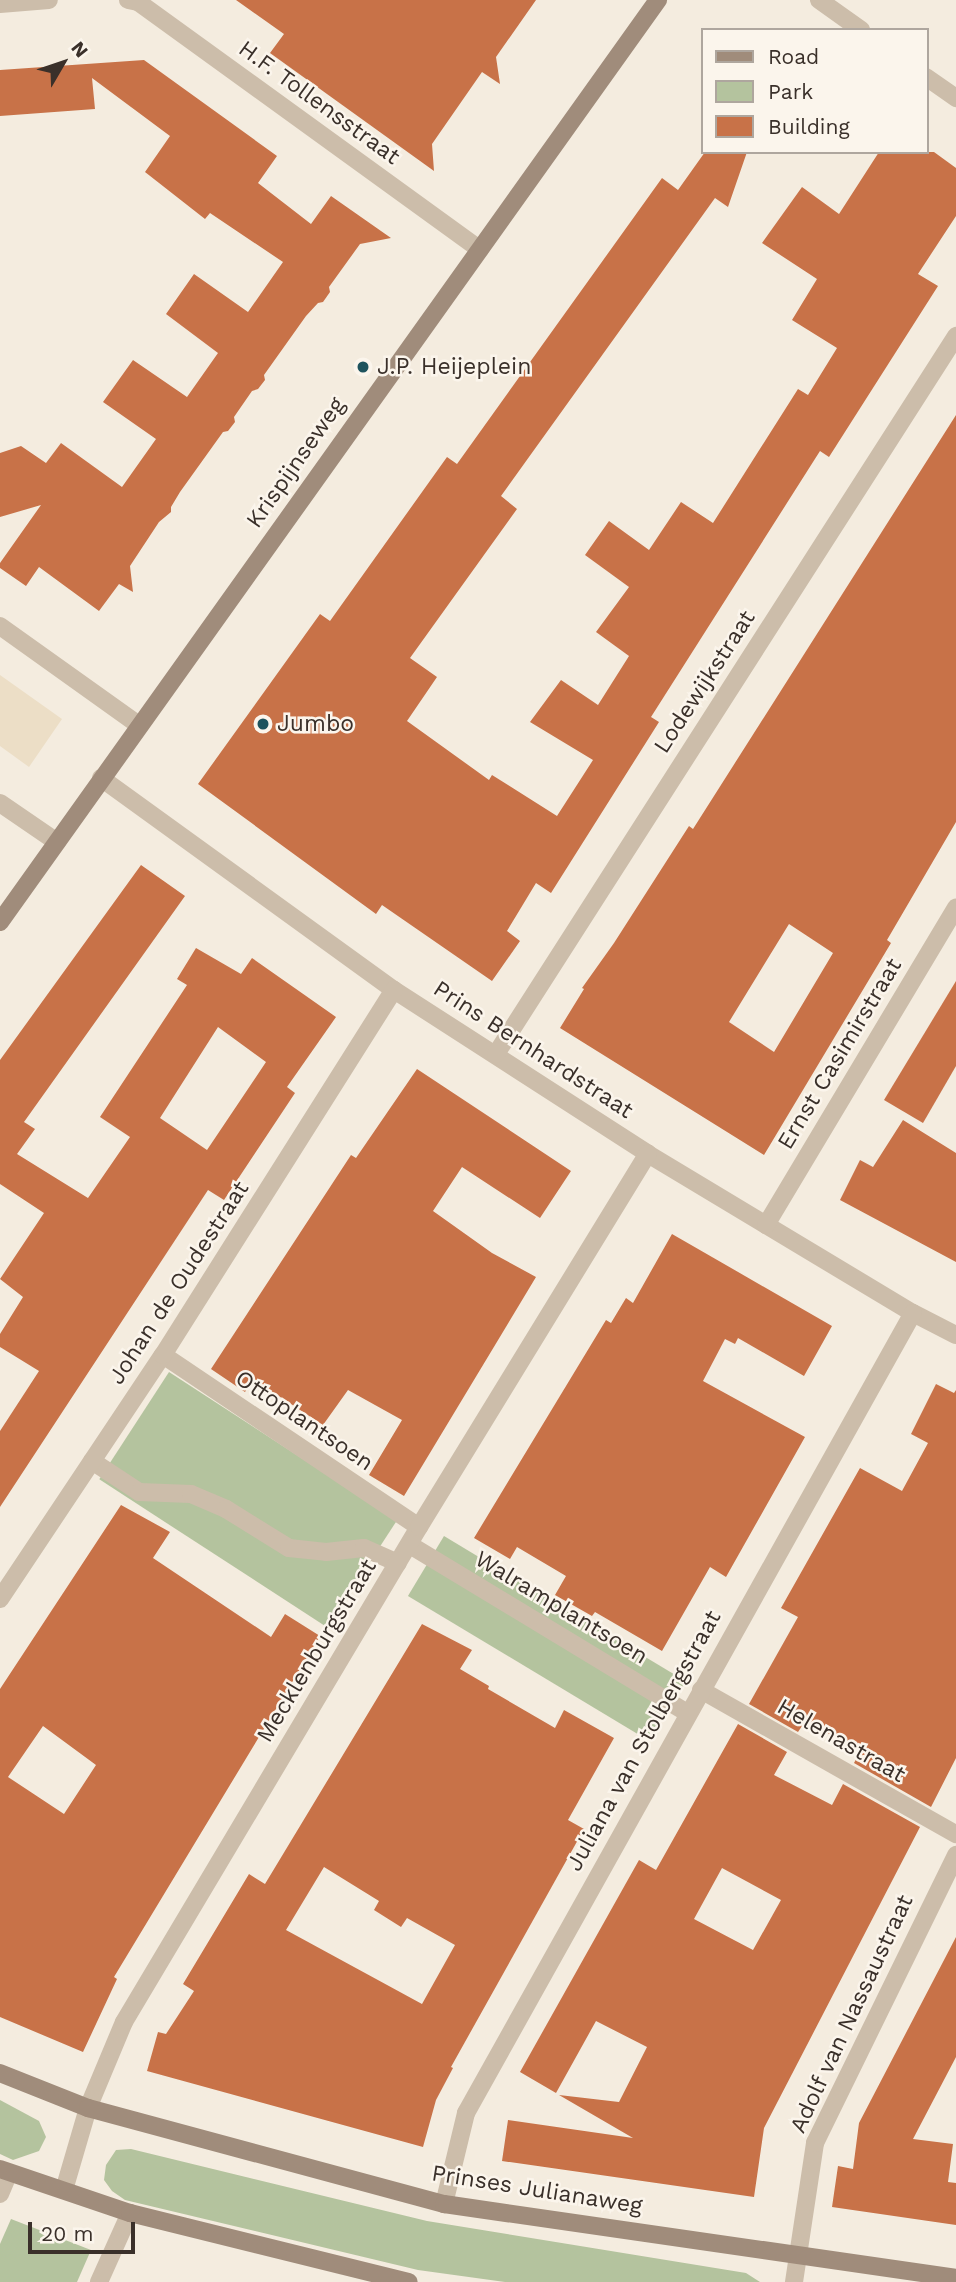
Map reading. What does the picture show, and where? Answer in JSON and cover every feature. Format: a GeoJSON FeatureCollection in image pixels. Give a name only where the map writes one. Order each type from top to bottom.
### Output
{"type":"FeatureCollection","features":[{"type":"Feature","properties":{"kind":"street"},"geometry":{"type":"LineString","coordinates":[[0,4],[48,0]]}},
{"type":"Feature","properties":{"kind":"street","name":"Krispijnseweg"},"geometry":{"type":"LineString","coordinates":[[0,922],[659,0]]}},
{"type":"Feature","properties":{"kind":"street"},"geometry":{"type":"LineString","coordinates":[[819,0],[858,28]]}},
{"type":"Feature","properties":{"kind":"street","name":"H.F. Tollensstraat"},"geometry":{"type":"LineString","coordinates":[[135,1],[480,250]]}},
{"type":"Feature","properties":{"kind":"street"},"geometry":{"type":"LineString","coordinates":[[928,78],[956,98]]}},
{"type":"Feature","properties":{"kind":"street","name":"Lodewijkstraat"},"geometry":{"type":"LineString","coordinates":[[496,1054],[956,336]]}},
{"type":"Feature","properties":{"kind":"street"},"geometry":{"type":"LineString","coordinates":[[0,626],[139,725]]}},
{"type":"Feature","properties":{"kind":"street","name":"Prins Bernhardstraat"},"geometry":{"type":"LineString","coordinates":[[101,778],[394,990],[648,1154],[913,1313],[956,1335]]}},
{"type":"Feature","properties":{"kind":"street"},"geometry":{"type":"LineString","coordinates":[[0,803],[57,842]]}},
{"type":"Feature","properties":{"kind":"street","name":"Ernst Casimirstraat"},"geometry":{"type":"LineString","coordinates":[[765,1225],[956,907]]}},
{"type":"Feature","properties":{"kind":"street","name":"Johan de Oudestraat"},"geometry":{"type":"LineString","coordinates":[[0,1599],[163,1356],[394,990]]}},
{"type":"Feature","properties":{"kind":"street","name":"Mecklenburgstraat"},"geometry":{"type":"LineString","coordinates":[[64,2190],[88,2108],[124,2022],[419,1527],[648,1154]]}},
{"type":"Feature","properties":{"kind":"street","name":"Juliana van Stolbergstraat"},"geometry":{"type":"LineString","coordinates":[[444,2204],[466,2113],[687,1713],[913,1313]]}},
{"type":"Feature","properties":{"kind":"street","name":"Ottoplantsoen"},"geometry":{"type":"LineString","coordinates":[[163,1356],[419,1527]]}},
{"type":"Feature","properties":{"kind":"street"},"geometry":{"type":"LineString","coordinates":[[92,1461],[139,1492],[191,1494],[226,1509],[289,1548],[326,1552],[364,1548],[398,1563]]}},
{"type":"Feature","properties":{"kind":"street","name":"Walramplantsoen"},"geometry":{"type":"LineString","coordinates":[[410,1545],[687,1713]]}},
{"type":"Feature","properties":{"kind":"street","name":"Helenastraat"},"geometry":{"type":"LineString","coordinates":[[701,1690],[956,1834]]}},
{"type":"Feature","properties":{"kind":"street","name":"Adolf van Nassaustraat"},"geometry":{"type":"LineString","coordinates":[[794,2282],[815,2143],[956,1855]]}},
{"type":"Feature","properties":{"kind":"street","name":"Prinses Julianaweg"},"geometry":{"type":"LineString","coordinates":[[0,2073],[88,2108],[444,2204],[956,2278]]}},
{"type":"Feature","properties":{"kind":"street"},"geometry":{"type":"LineString","coordinates":[[0,2194],[5,2171],[130,2213],[409,2282]]}},
{"type":"Feature","properties":{"kind":"street"},"geometry":{"type":"LineString","coordinates":[[99,2282],[130,2213]]}},
{"type":"Feature","properties":{"kind":"green space"},"geometry":{"type":"Polygon","coordinates":[[[169,1372],[397,1520],[327,1627],[99,1479],[169,1372]]]}},
{"type":"Feature","properties":{"kind":"green space"},"geometry":{"type":"Polygon","coordinates":[[[444,1536],[686,1681],[650,1741],[408,1596],[444,1536]]]}},
{"type":"Feature","properties":{"kind":"green space"},"geometry":{"type":"Polygon","coordinates":[[[0,2100],[39,2121],[46,2137],[39,2151],[13,2160],[0,2154],[0,2100]]]}},
{"type":"Feature","properties":{"kind":"green space"},"geometry":{"type":"Polygon","coordinates":[[[131,2149],[427,2221],[746,2273],[760,2282],[505,2282],[418,2270],[125,2200],[112,2191],[104,2180],[106,2165],[116,2150],[131,2149]]]}},
{"type":"Feature","properties":{"kind":"green space"},"geometry":{"type":"Polygon","coordinates":[[[11,2219],[91,2250],[77,2282],[0,2282],[0,2244],[11,2219]]]}},
{"type":"Feature","properties":{"kind":"shaded area"},"geometry":{"type":"Polygon","coordinates":[[[0,675],[62,719],[29,767],[0,746],[0,675]]]}},
{"type":"Feature","properties":{"kind":"building"},"geometry":{"type":"Polygon","coordinates":[[[236,0],[536,0],[496,57],[500,84],[482,72],[432,144],[434,171],[270,53],[284,34],[236,0]]]}},
{"type":"Feature","properties":{"kind":"building"},"geometry":{"type":"Polygon","coordinates":[[[144,60],[277,156],[258,183],[311,224],[331,196],[391,238],[360,244],[329,287],[330,292],[323,302],[318,303],[306,316],[264,375],[265,380],[258,389],[252,391],[234,417],[235,422],[228,431],[223,432],[180,492],[171,512],[159,522],[130,566],[133,592],[119,584],[99,611],[39,567],[26,586],[0,568],[0,563],[41,505],[0,517],[0,453],[21,446],[46,463],[61,443],[122,487],[156,439],[103,402],[133,360],[187,397],[218,353],[166,314],[194,274],[248,312],[283,262],[210,213],[205,219],[145,172],[170,136],[92,78],[95,109],[0,116],[0,70],[144,60]]]}},
{"type":"Feature","properties":{"kind":"building"},"geometry":{"type":"Polygon","coordinates":[[[934,152],[956,168],[956,216],[918,274],[938,286],[829,457],[820,451],[651,717],[659,722],[551,893],[536,883],[507,931],[520,941],[492,981],[382,905],[376,914],[198,784],[320,614],[330,621],[447,457],[457,464],[662,178],[678,190],[704,154],[746,154],[728,207],[715,198],[501,496],[517,509],[410,658],[437,677],[407,721],[489,780],[492,775],[557,816],[593,760],[530,722],[561,680],[598,705],[629,656],[596,632],[629,587],[585,555],[609,521],[649,550],[681,502],[713,523],[798,389],[808,395],[837,348],[792,320],[817,279],[762,243],[802,187],[839,214],[878,154],[934,152]]]}},
{"type":"Feature","properties":{"kind":"building"},"geometry":{"type":"Polygon","coordinates":[[[956,415],[956,822],[887,940],[891,943],[764,1155],[560,1028],[584,989],[582,988],[689,826],[693,829],[956,415]],[[789,924],[729,1022],[774,1052],[833,953],[789,924]]]}},
{"type":"Feature","properties":{"kind":"building"},"geometry":{"type":"Polygon","coordinates":[[[141,865],[185,896],[24,1122],[35,1129],[17,1154],[88,1198],[130,1137],[100,1117],[187,985],[177,979],[196,948],[241,974],[252,958],[336,1017],[287,1087],[295,1093],[224,1200],[208,1190],[0,1507],[0,1431],[39,1371],[0,1347],[0,1334],[23,1297],[0,1279],[44,1213],[0,1184],[0,1060],[141,865]],[[218,1027],[160,1118],[207,1150],[266,1062],[218,1027]]]}},
{"type":"Feature","properties":{"kind":"building"},"geometry":{"type":"Polygon","coordinates":[[[956,981],[956,1066],[923,1123],[884,1100],[956,981]]]}},
{"type":"Feature","properties":{"kind":"building"},"geometry":{"type":"Polygon","coordinates":[[[417,1069],[571,1171],[540,1218],[462,1167],[433,1211],[492,1253],[536,1277],[404,1496],[369,1475],[402,1420],[348,1390],[323,1425],[253,1379],[245,1392],[211,1369],[351,1155],[356,1158],[417,1069]]]}},
{"type":"Feature","properties":{"kind":"building"},"geometry":{"type":"Polygon","coordinates":[[[903,1120],[956,1153],[956,1262],[840,1200],[860,1160],[873,1167],[903,1120]]]}},
{"type":"Feature","properties":{"kind":"building"},"geometry":{"type":"Polygon","coordinates":[[[672,1234],[832,1326],[804,1376],[738,1338],[735,1344],[725,1339],[703,1381],[805,1437],[726,1577],[710,1567],[662,1651],[595,1612],[592,1616],[555,1595],[566,1576],[517,1547],[510,1559],[474,1538],[606,1320],[611,1323],[626,1298],[633,1303],[672,1234]]]}},
{"type":"Feature","properties":{"kind":"building"},"geometry":{"type":"Polygon","coordinates":[[[936,1384],[954,1393],[956,1390],[956,1758],[931,1807],[854,1763],[862,1748],[804,1723],[798,1732],[749,1704],[798,1617],[781,1608],[860,1468],[902,1491],[928,1443],[911,1434],[936,1384]]]}},
{"type":"Feature","properties":{"kind":"building"},"geometry":{"type":"Polygon","coordinates":[[[121,1505],[170,1532],[153,1558],[271,1637],[285,1614],[320,1636],[114,1977],[117,1979],[83,2052],[0,2017],[0,1689],[121,1505]],[[43,1726],[8,1777],[64,1814],[96,1765],[43,1726]]]}},
{"type":"Feature","properties":{"kind":"building"},"geometry":{"type":"Polygon","coordinates":[[[422,1624],[472,1650],[460,1669],[489,1686],[488,1689],[555,1728],[564,1710],[614,1738],[568,1820],[584,1829],[451,2067],[453,2068],[436,2100],[423,2147],[147,2071],[158,2032],[166,2034],[194,1991],[183,1984],[249,1874],[265,1884],[422,1624]],[[324,1867],[286,1930],[422,2004],[455,1945],[407,1918],[401,1927],[374,1910],[379,1901],[324,1867]]]}},
{"type":"Feature","properties":{"kind":"building"},"geometry":{"type":"Polygon","coordinates":[[[738,1724],[787,1752],[774,1775],[832,1805],[843,1784],[920,1827],[764,2128],[754,2197],[502,2161],[508,2120],[633,2138],[559,2095],[619,2102],[647,2047],[596,2021],[556,2093],[520,2072],[639,1860],[656,1870],[738,1724]],[[722,1868],[694,1919],[753,1950],[781,1900],[722,1868]]]}},
{"type":"Feature","properties":{"kind":"building"},"geometry":{"type":"Polygon","coordinates":[[[956,1937],[956,2057],[913,2139],[953,2144],[948,2182],[956,2183],[956,2225],[832,2207],[838,2166],[853,2169],[859,2123],[956,1937]]]}},
{"type":"Feature","properties":{"kind":"place","name":"J.P. Heijeplein"},"geometry":{"type":"Point","coordinates":[363,367]}},
{"type":"Feature","properties":{"kind":"place","name":"Jumbo"},"geometry":{"type":"Point","coordinates":[263,724]}}]}
